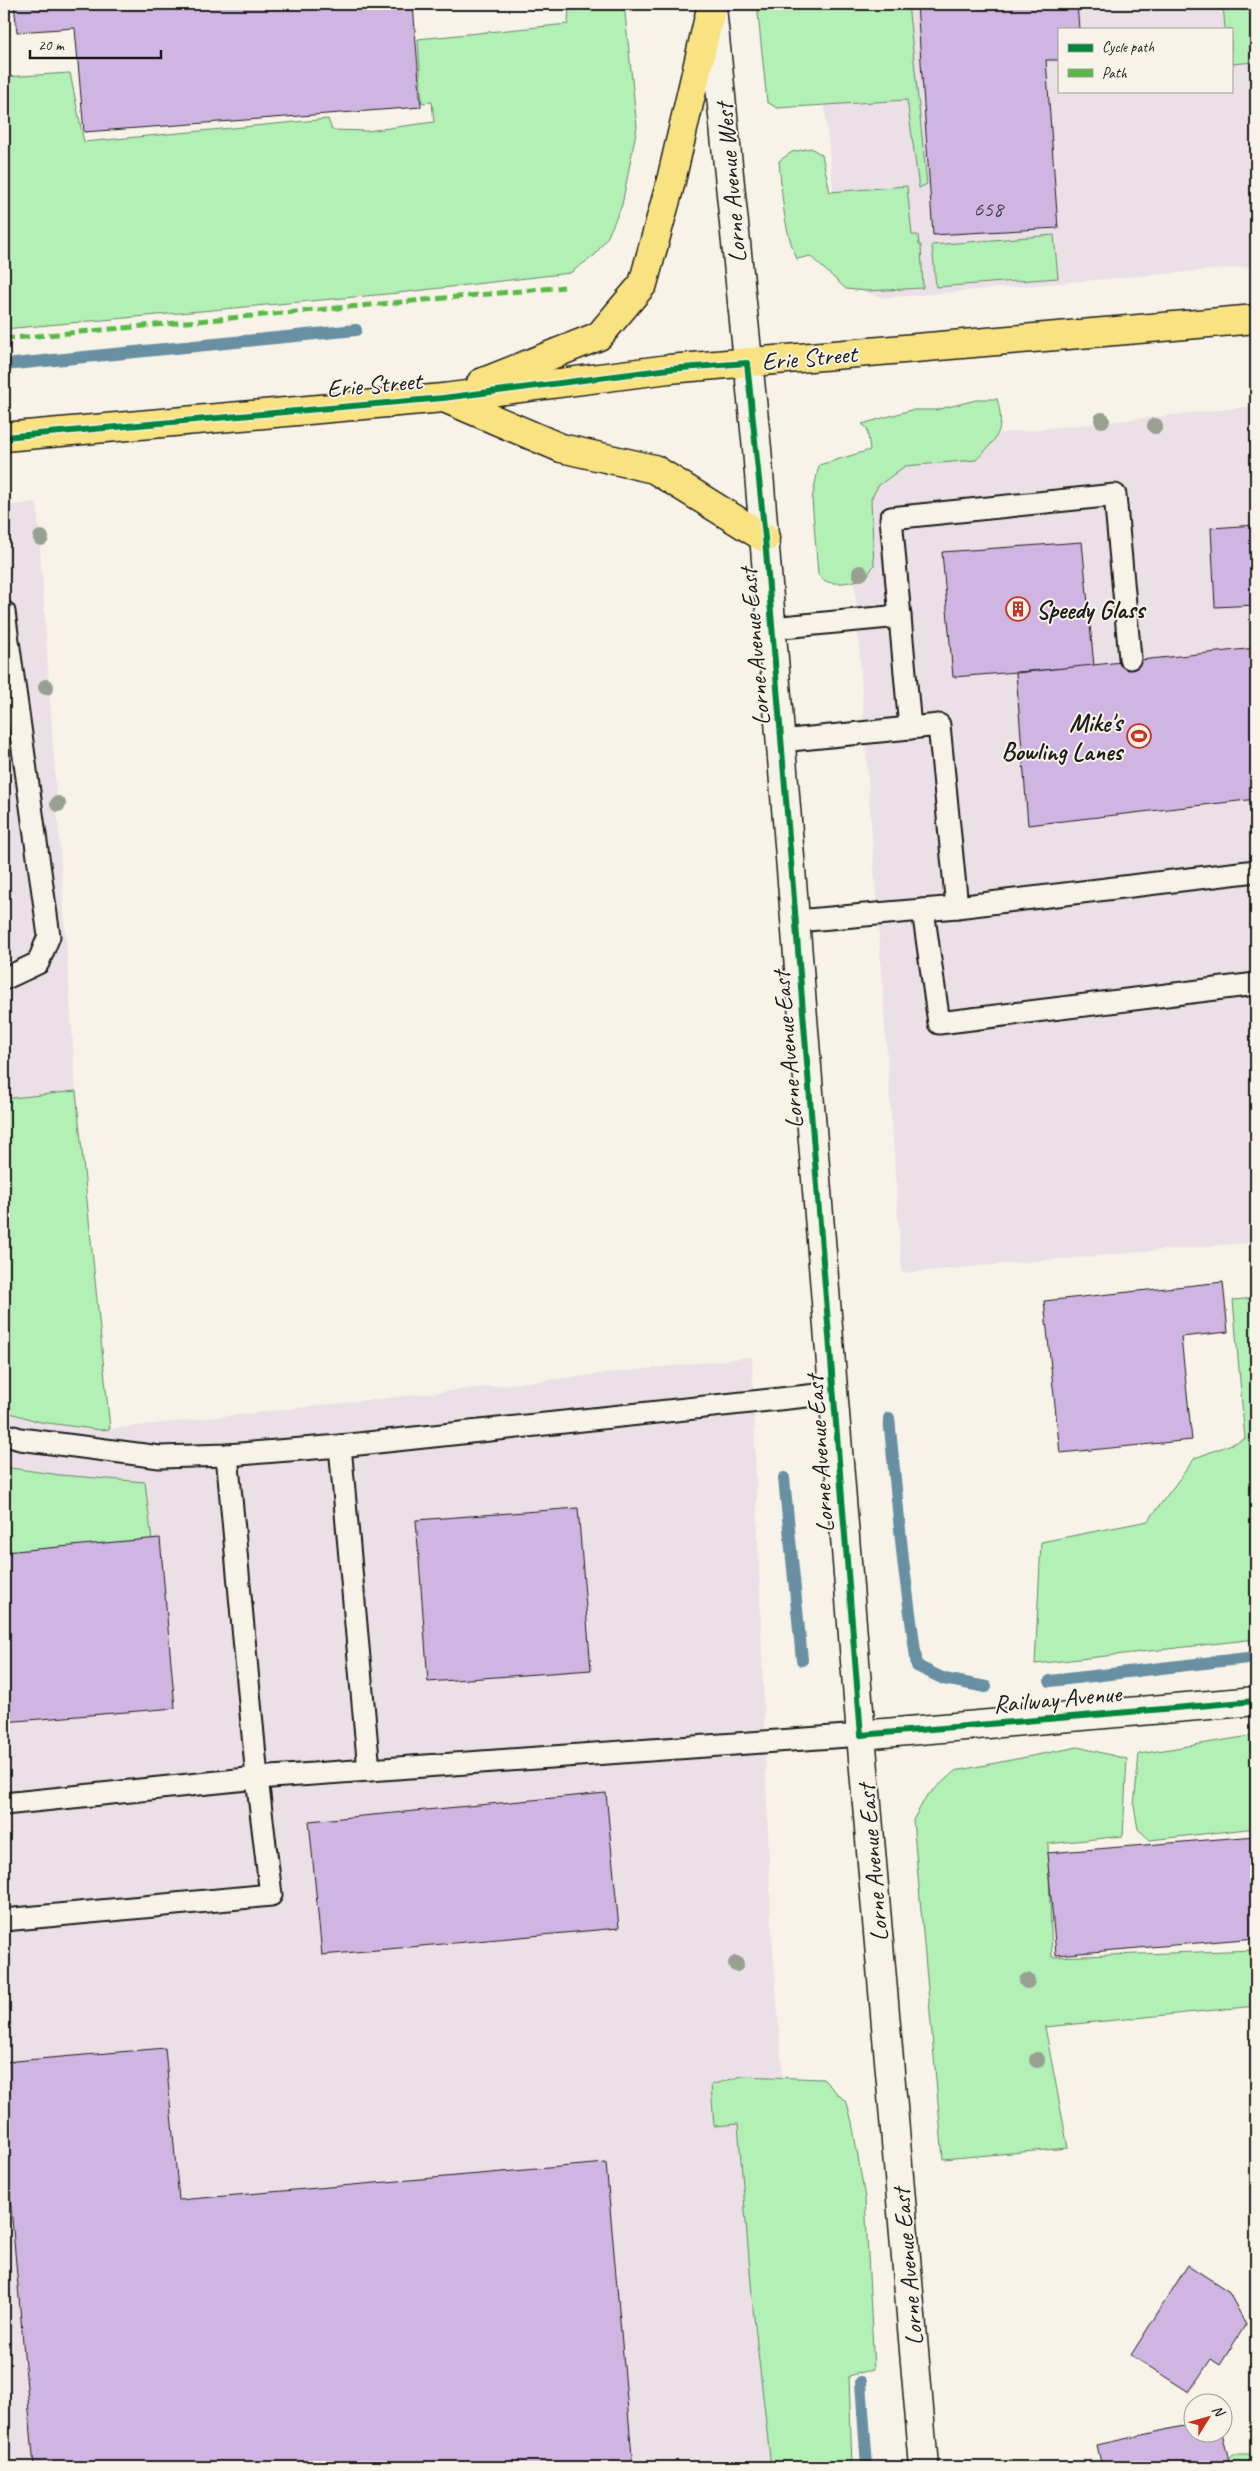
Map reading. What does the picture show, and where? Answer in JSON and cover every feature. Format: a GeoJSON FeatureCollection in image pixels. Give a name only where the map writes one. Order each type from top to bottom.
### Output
{"type":"FeatureCollection","features":[{"type":"Feature","properties":{"kind":"main road","name":"Lorne Avenue West"},"geometry":{"type":"LineString","coordinates":[[712,4],[747,363]]}},
{"type":"Feature","properties":{"kind":"main road"},"geometry":{"type":"LineString","coordinates":[[442,398],[599,336],[643,284],[670,185],[712,4]]}},
{"type":"Feature","properties":{"kind":"main road","name":"Erie Street"},"geometry":{"type":"LineString","coordinates":[[4,437],[442,398],[669,369],[1256,319]]}},
{"type":"Feature","properties":{"kind":"main road","name":"Lorne Avenue East"},"geometry":{"type":"LineString","coordinates":[[747,363],[765,538],[861,1735],[924,2467]]}},
{"type":"Feature","properties":{"kind":"main road"},"geometry":{"type":"LineString","coordinates":[[442,398],[561,448],[654,469],[765,538]]}},
{"type":"Feature","properties":{"kind":"main road","name":"Railway Avenue"},"geometry":{"type":"LineString","coordinates":[[861,1735],[1256,1701]]}},
{"type":"Feature","properties":{"kind":"lane"},"geometry":{"type":"LineString","coordinates":[[910,728],[891,518],[1115,495],[1130,658]]}},
{"type":"Feature","properties":{"kind":"lane"},"geometry":{"type":"LineString","coordinates":[[4,612],[49,936],[38,963],[4,979]]}},
{"type":"Feature","properties":{"kind":"lane"},"geometry":{"type":"LineString","coordinates":[[772,628],[900,616]]}},
{"type":"Feature","properties":{"kind":"lane"},"geometry":{"type":"LineString","coordinates":[[781,741],[939,725],[957,907]]}},
{"type":"Feature","properties":{"kind":"lane"},"geometry":{"type":"LineString","coordinates":[[796,921],[957,907],[1256,871]]}},
{"type":"Feature","properties":{"kind":"lane"},"geometry":{"type":"LineString","coordinates":[[923,910],[939,1023],[1256,984]]}},
{"type":"Feature","properties":{"kind":"lane"},"geometry":{"type":"LineString","coordinates":[[4,1434],[20,1439],[160,1457],[227,1455],[340,1446],[835,1393]]}},
{"type":"Feature","properties":{"kind":"lane"},"geometry":{"type":"LineString","coordinates":[[340,1446],[369,1770]]}},
{"type":"Feature","properties":{"kind":"lane"},"geometry":{"type":"LineString","coordinates":[[4,1920],[272,1895],[257,1778],[227,1455]]}},
{"type":"Feature","properties":{"kind":"lane"},"geometry":{"type":"LineString","coordinates":[[4,1804],[257,1778],[861,1735]]}},
{"type":"Feature","properties":{"kind":"shaded area"},"geometry":{"type":"Polygon","coordinates":[[[814,4],[1256,4],[1256,266],[884,298],[843,285],[814,4]]]}},
{"type":"Feature","properties":{"kind":"shaded area"},"geometry":{"type":"Polygon","coordinates":[[[1256,406],[1256,1242],[902,1273],[848,489],[871,447],[1256,406]]]}},
{"type":"Feature","properties":{"kind":"shaded area"},"geometry":{"type":"Polygon","coordinates":[[[37,502],[76,1091],[4,1099],[4,506],[37,502]]]}},
{"type":"Feature","properties":{"kind":"shaded area"},"geometry":{"type":"Polygon","coordinates":[[[752,1357],[771,1921],[812,2467],[4,2467],[4,1411],[40,1422],[101,1430],[752,1357]]]}},
{"type":"Feature","properties":{"kind":"green space"},"geometry":{"type":"Polygon","coordinates":[[[569,4],[624,4],[637,127],[622,205],[608,236],[595,255],[570,273],[398,293],[4,329],[4,77],[70,73],[84,142],[328,119],[332,130],[367,131],[434,122],[432,102],[422,103],[418,39],[568,24],[569,4]]]}},
{"type":"Feature","properties":{"kind":"green space"},"geometry":{"type":"Polygon","coordinates":[[[757,4],[908,4],[927,184],[919,188],[907,100],[777,108],[767,102],[757,4]]]}},
{"type":"Feature","properties":{"kind":"green space"},"geometry":{"type":"Polygon","coordinates":[[[1223,4],[1256,4],[1256,62],[1232,64],[1232,28],[1225,28],[1223,4]]]}},
{"type":"Feature","properties":{"kind":"green space"},"geometry":{"type":"Polygon","coordinates":[[[811,148],[822,155],[830,192],[907,186],[912,235],[918,235],[919,245],[921,245],[923,288],[868,291],[846,289],[810,256],[797,259],[786,223],[779,161],[792,152],[811,148]]]}},
{"type":"Feature","properties":{"kind":"green space"},"geometry":{"type":"Polygon","coordinates":[[[1054,235],[1058,278],[936,287],[932,245],[1054,235]]]}},
{"type":"Feature","properties":{"kind":"green space"},"geometry":{"type":"Polygon","coordinates":[[[980,399],[997,399],[1000,410],[998,433],[989,446],[976,460],[905,466],[878,486],[871,499],[874,565],[866,578],[860,580],[833,583],[822,579],[818,574],[812,499],[819,465],[870,450],[867,428],[862,424],[911,410],[936,410],[980,399]]]}},
{"type":"Feature","properties":{"kind":"green space"},"geometry":{"type":"Polygon","coordinates":[[[76,1091],[110,1429],[101,1430],[40,1422],[4,1411],[4,1099],[76,1091]]]}},
{"type":"Feature","properties":{"kind":"green space"},"geometry":{"type":"Polygon","coordinates":[[[1256,1298],[1256,1639],[1035,1664],[1041,1542],[1148,1521],[1195,1458],[1245,1439],[1233,1300],[1256,1298]]]}},
{"type":"Feature","properties":{"kind":"green space"},"geometry":{"type":"Polygon","coordinates":[[[4,1467],[60,1475],[145,1482],[152,1541],[4,1555],[4,1467]]]}},
{"type":"Feature","properties":{"kind":"green space"},"geometry":{"type":"Polygon","coordinates":[[[1256,1735],[1256,1828],[1150,1840],[1138,1829],[1134,1806],[1139,1754],[1256,1735]]]}},
{"type":"Feature","properties":{"kind":"green space"},"geometry":{"type":"Polygon","coordinates":[[[1078,1747],[1127,1759],[1123,1836],[1048,1844],[1052,1957],[1256,1950],[1256,2006],[1045,2027],[1068,2148],[943,2159],[913,1820],[926,1797],[955,1771],[1078,1747]]]}},
{"type":"Feature","properties":{"kind":"green space"},"geometry":{"type":"Polygon","coordinates":[[[742,2076],[823,2079],[847,2103],[865,2198],[874,2369],[849,2376],[852,2467],[771,2467],[753,2308],[738,2124],[714,2126],[711,2085],[742,2076]]]}},
{"type":"Feature","properties":{"kind":"green space"},"geometry":{"type":"Polygon","coordinates":[[[1232,2455],[1256,2455],[1256,2467],[1204,2467],[1224,2464],[1232,2455]]]}},
{"type":"Feature","properties":{"kind":"building"},"geometry":{"type":"Polygon","coordinates":[[[14,4],[413,4],[421,107],[84,132],[75,28],[17,32],[14,4]]]}},
{"type":"Feature","properties":{"kind":"building"},"geometry":{"type":"Polygon","coordinates":[[[917,4],[1077,4],[1079,28],[1058,28],[1058,60],[1046,60],[1058,228],[933,235],[917,4]]]}},
{"type":"Feature","properties":{"kind":"building"},"geometry":{"type":"Polygon","coordinates":[[[1256,525],[1256,605],[1215,607],[1211,528],[1256,525]]]}},
{"type":"Feature","properties":{"kind":"building","name":"Speedy Glass"},"geometry":{"type":"Polygon","coordinates":[[[1082,542],[1094,666],[953,677],[942,552],[1082,542]]]}},
{"type":"Feature","properties":{"kind":"building","name":"Mike's Bowling Lanes"},"geometry":{"type":"Polygon","coordinates":[[[1256,648],[1256,799],[1028,825],[1016,673],[1256,648]]]}},
{"type":"Feature","properties":{"kind":"building"},"geometry":{"type":"Polygon","coordinates":[[[4,659],[8,725],[4,725],[4,659]]]}},
{"type":"Feature","properties":{"kind":"building"},"geometry":{"type":"Polygon","coordinates":[[[1223,1282],[1228,1332],[1181,1337],[1192,1440],[1060,1453],[1044,1301],[1223,1282]]]}},
{"type":"Feature","properties":{"kind":"building"},"geometry":{"type":"Polygon","coordinates":[[[578,1508],[591,1670],[428,1682],[416,1520],[578,1508]]]}},
{"type":"Feature","properties":{"kind":"building"},"geometry":{"type":"Polygon","coordinates":[[[160,1538],[175,1708],[4,1722],[4,1552],[160,1538]]]}},
{"type":"Feature","properties":{"kind":"building"},"geometry":{"type":"Polygon","coordinates":[[[606,1793],[619,1928],[322,1955],[309,1821],[606,1793]]]}},
{"type":"Feature","properties":{"kind":"building"},"geometry":{"type":"Polygon","coordinates":[[[1256,1836],[1256,1938],[1056,1955],[1047,1853],[1256,1836]]]}},
{"type":"Feature","properties":{"kind":"building"},"geometry":{"type":"Polygon","coordinates":[[[165,2048],[179,2200],[606,2163],[633,2467],[34,2467],[4,2128],[4,2062],[165,2048]]]}},
{"type":"Feature","properties":{"kind":"building"},"geometry":{"type":"Polygon","coordinates":[[[1188,2265],[1228,2291],[1246,2324],[1220,2365],[1211,2359],[1189,2392],[1131,2355],[1188,2265]]]}},
{"type":"Feature","properties":{"kind":"building"},"geometry":{"type":"Polygon","coordinates":[[[1182,2426],[1182,2444],[1225,2444],[1229,2462],[1206,2467],[1102,2467],[1097,2445],[1182,2426]]]}},
{"type":"Feature","properties":{"kind":"waterway"},"geometry":{"type":"LineString","coordinates":[[4,365],[356,330]]}},
{"type":"Feature","properties":{"kind":"waterway"},"geometry":{"type":"LineString","coordinates":[[889,1418],[903,1560],[917,1666],[944,1679],[986,1687]]}},
{"type":"Feature","properties":{"kind":"waterway"},"geometry":{"type":"LineString","coordinates":[[784,1478],[802,1660]]}},
{"type":"Feature","properties":{"kind":"waterway"},"geometry":{"type":"LineString","coordinates":[[1050,1681],[1256,1657]]}},
{"type":"Feature","properties":{"kind":"waterway"},"geometry":{"type":"LineString","coordinates":[[861,2382],[867,2467]]}},
{"type":"Feature","properties":{"kind":"marked path"},"geometry":{"type":"LineString","coordinates":[[4,339],[564,287]]}},
{"type":"Feature","properties":{"kind":"cycle path"},"geometry":{"type":"LineString","coordinates":[[4,437],[443,398],[669,369],[747,363],[765,538],[861,1735],[1256,1701]]}},
{"type":"Feature","properties":{"kind":"place","name":"Speedy Glass"},"geometry":{"type":"Point","coordinates":[1018,609]}},
{"type":"Feature","properties":{"kind":"place","name":"Mike's Bowling Lanes"},"geometry":{"type":"Point","coordinates":[1139,736]}}]}
